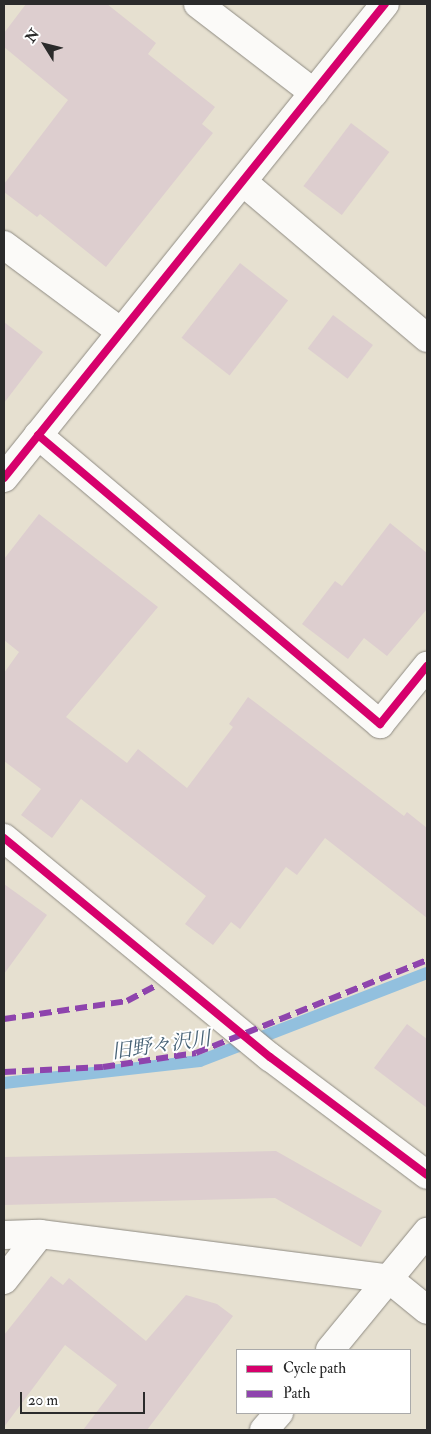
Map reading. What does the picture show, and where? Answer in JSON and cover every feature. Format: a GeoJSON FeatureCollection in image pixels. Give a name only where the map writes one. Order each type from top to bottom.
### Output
{"type":"FeatureCollection","features":[{"type":"Feature","properties":{"kind":"street"},"geometry":{"type":"LineString","coordinates":[[198,4],[314,93]]}},
{"type":"Feature","properties":{"kind":"street"},"geometry":{"type":"LineString","coordinates":[[4,478],[120,331],[243,182],[385,4]]}},
{"type":"Feature","properties":{"kind":"street"},"geometry":{"type":"LineString","coordinates":[[243,182],[427,338]]}},
{"type":"Feature","properties":{"kind":"street"},"geometry":{"type":"LineString","coordinates":[[4,245],[120,331]]}},
{"type":"Feature","properties":{"kind":"street"},"geometry":{"type":"LineString","coordinates":[[38,435],[380,724],[427,666]]}},
{"type":"Feature","properties":{"kind":"street"},"geometry":{"type":"LineString","coordinates":[[4,838],[270,1057],[427,1176]]}},
{"type":"Feature","properties":{"kind":"street"},"geometry":{"type":"LineString","coordinates":[[331,1349],[427,1232]]}},
{"type":"Feature","properties":{"kind":"street"},"geometry":{"type":"LineString","coordinates":[[4,1280],[40,1234]]}},
{"type":"Feature","properties":{"kind":"street"},"geometry":{"type":"LineString","coordinates":[[4,1235],[40,1234],[389,1279],[427,1310]]}},
{"type":"Feature","properties":{"kind":"street"},"geometry":{"type":"LineString","coordinates":[[264,1430],[278,1414]]}},
{"type":"Feature","properties":{"kind":"building"},"geometry":{"type":"Polygon","coordinates":[[[26,4],[107,4],[156,43],[148,54],[215,107],[202,124],[213,133],[106,267],[40,214],[37,217],[4,192],[4,184],[68,100],[4,47],[4,33],[26,4]]]}},
{"type":"Feature","properties":{"kind":"building"},"geometry":{"type":"Polygon","coordinates":[[[351,123],[389,152],[342,215],[303,186],[351,123]]]}},
{"type":"Feature","properties":{"kind":"building"},"geometry":{"type":"Polygon","coordinates":[[[240,263],[288,301],[230,375],[182,338],[240,263]]]}},
{"type":"Feature","properties":{"kind":"building"},"geometry":{"type":"Polygon","coordinates":[[[333,315],[373,345],[348,379],[308,349],[333,315]]]}},
{"type":"Feature","properties":{"kind":"building"},"geometry":{"type":"Polygon","coordinates":[[[4,322],[43,352],[4,403],[4,322]]]}},
{"type":"Feature","properties":{"kind":"building"},"geometry":{"type":"Polygon","coordinates":[[[39,514],[158,607],[66,717],[127,763],[138,749],[187,788],[233,727],[229,724],[248,697],[404,816],[407,812],[427,828],[427,918],[325,838],[297,875],[286,867],[240,929],[231,922],[213,945],[185,924],[206,896],[81,799],[52,838],[21,815],[41,789],[4,761],[4,673],[19,652],[4,640],[4,559],[39,514]]]}},
{"type":"Feature","properties":{"kind":"building"},"geometry":{"type":"Polygon","coordinates":[[[390,523],[427,553],[427,609],[387,656],[364,638],[348,659],[302,624],[335,581],[342,586],[390,523]]]}},
{"type":"Feature","properties":{"kind":"building"},"geometry":{"type":"Polygon","coordinates":[[[4,884],[47,915],[4,974],[4,884]]]}},
{"type":"Feature","properties":{"kind":"building"},"geometry":{"type":"Polygon","coordinates":[[[407,1024],[427,1039],[427,1108],[374,1068],[407,1024]]]}},
{"type":"Feature","properties":{"kind":"building"},"geometry":{"type":"Polygon","coordinates":[[[276,1151],[382,1211],[361,1247],[275,1198],[4,1205],[4,1157],[276,1151]]]}},
{"type":"Feature","properties":{"kind":"building"},"geometry":{"type":"Polygon","coordinates":[[[51,1276],[63,1285],[69,1278],[146,1341],[186,1295],[217,1304],[233,1316],[147,1430],[83,1430],[117,1385],[65,1345],[4,1427],[4,1335],[51,1276]]]}},
{"type":"Feature","properties":{"kind":"waterway","name":"旧野々沢川"},"geometry":{"type":"LineString","coordinates":[[4,1083],[200,1061],[427,973]]}},
{"type":"Feature","properties":{"kind":"marked path"},"geometry":{"type":"LineString","coordinates":[[4,1072],[103,1067],[196,1053],[427,960]]}},
{"type":"Feature","properties":{"kind":"marked path"},"geometry":{"type":"LineString","coordinates":[[4,1019],[127,1001],[155,986]]}},
{"type":"Feature","properties":{"kind":"cycle path"},"geometry":{"type":"LineString","coordinates":[[4,478],[385,4]]}},
{"type":"Feature","properties":{"kind":"cycle path"},"geometry":{"type":"LineString","coordinates":[[38,435],[380,724],[427,666]]}},
{"type":"Feature","properties":{"kind":"cycle path"},"geometry":{"type":"LineString","coordinates":[[4,838],[270,1057],[427,1175]]}}]}
